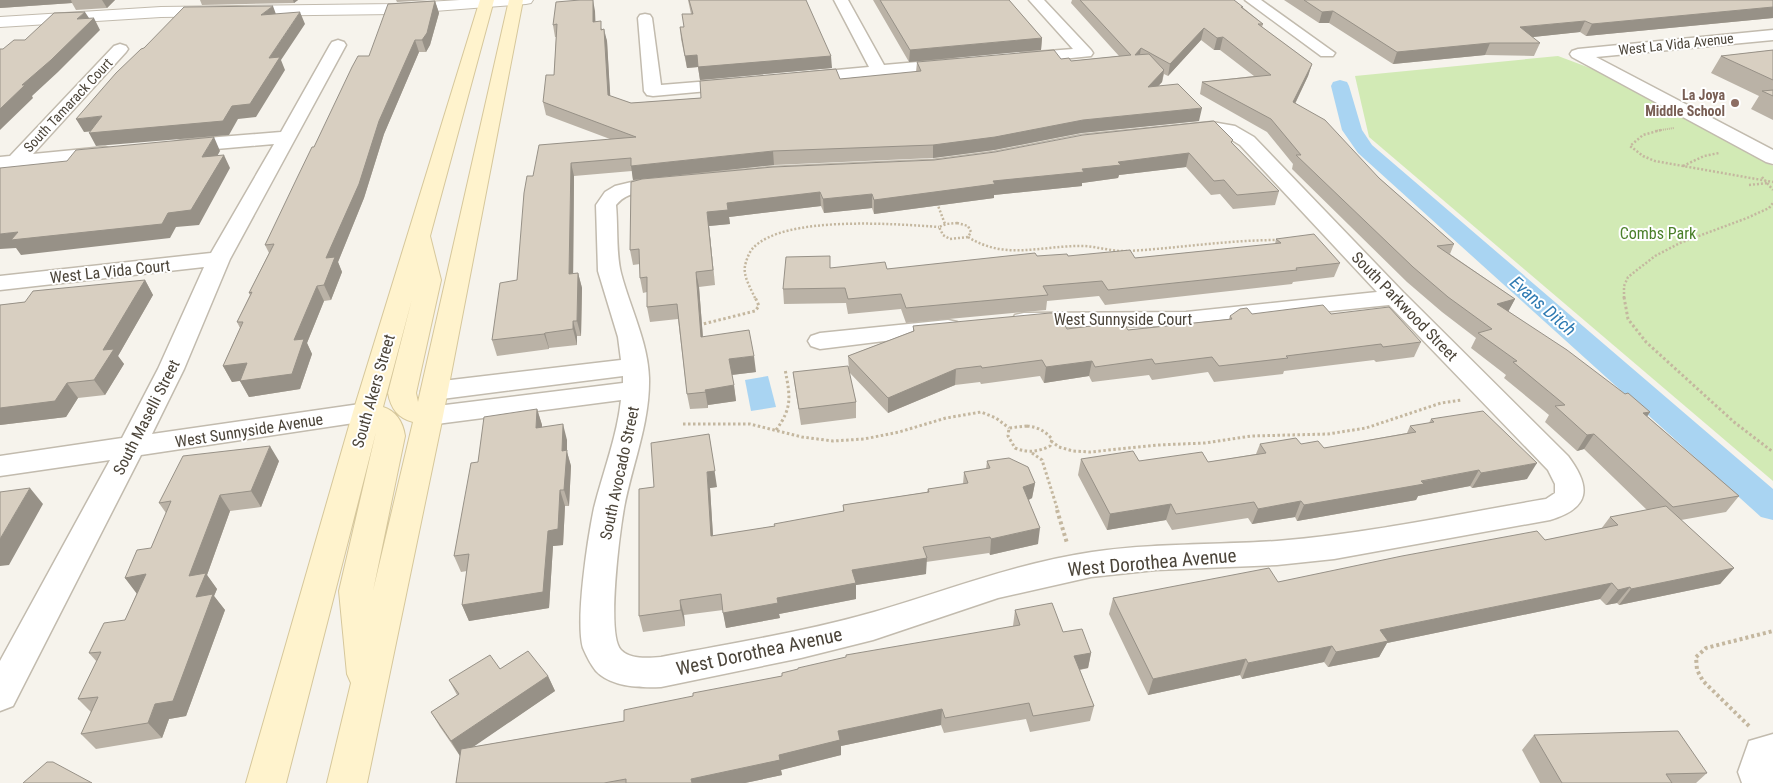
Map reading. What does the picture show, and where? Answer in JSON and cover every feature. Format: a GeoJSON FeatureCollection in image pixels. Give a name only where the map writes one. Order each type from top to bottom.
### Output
{"type":"FeatureCollection","features":[{"type":"Feature","properties":{"kind":"main road"},"geometry":{"type":"LineString","coordinates":[[347,783],[520,0]]}},
{"type":"Feature","properties":{"kind":"main road","name":"South Akers Street"},"geometry":{"type":"LineString","coordinates":[[266,783],[367,412],[486,2]]}},
{"type":"Feature","properties":{"kind":"main road"},"geometry":{"type":"LineString","coordinates":[[418,235],[429,280],[402,393],[404,405],[413,413],[431,404]]}},
{"type":"Feature","properties":{"kind":"main road"},"geometry":{"type":"LineString","coordinates":[[367,412],[382,416],[386,420],[390,427],[391,436],[356,590],[367,696]]}},
{"type":"Feature","properties":{"kind":"street"},"geometry":{"type":"LineString","coordinates":[[0,22],[171,11],[386,9],[520,0]]}},
{"type":"Feature","properties":{"kind":"street"},"geometry":{"type":"LineString","coordinates":[[841,0],[879,71]]}},
{"type":"Feature","properties":{"kind":"street"},"geometry":{"type":"LineString","coordinates":[[1006,60],[1085,52],[1036,0]]}},
{"type":"Feature","properties":{"kind":"street"},"geometry":{"type":"LineString","coordinates":[[1252,0],[1327,53]]}},
{"type":"Feature","properties":{"kind":"street"},"geometry":{"type":"LineString","coordinates":[[646,18],[653,92],[752,82]]}},
{"type":"Feature","properties":{"kind":"street","name":"West La Vida Avenue"},"geometry":{"type":"LineString","coordinates":[[1773,35],[1578,54],[1773,158]]}},
{"type":"Feature","properties":{"kind":"street","name":"South Maselli Street"},"geometry":{"type":"LineString","coordinates":[[0,695],[171,369],[219,259],[285,137],[338,45]]}},
{"type":"Feature","properties":{"kind":"street","name":"South Tamarack Court"},"geometry":{"type":"LineString","coordinates":[[8,162],[120,49]]}},
{"type":"Feature","properties":{"kind":"street"},"geometry":{"type":"LineString","coordinates":[[791,79],[967,63]]}},
{"type":"Feature","properties":{"kind":"street","name":"South Avocado Street"},"geometry":{"type":"LineString","coordinates":[[615,665],[603,652],[599,642],[598,592],[609,509],[632,421],[635,378],[630,337],[609,271],[606,205],[610,198],[618,193],[640,186],[760,174],[889,169],[948,164],[1081,141],[1194,128],[1212,127],[1229,130]]}},
{"type":"Feature","properties":{"kind":"street","name":"South Parkwood Street"},"geometry":{"type":"LineString","coordinates":[[1229,130],[1247,141],[1395,297],[1558,463],[1569,480],[1571,490]]}},
{"type":"Feature","properties":{"kind":"street"},"geometry":{"type":"LineString","coordinates":[[164,148],[285,137]]}},
{"type":"Feature","properties":{"kind":"street"},"geometry":{"type":"LineString","coordinates":[[8,162],[124,152]]}},
{"type":"Feature","properties":{"kind":"street","name":"West La Vida Court"},"geometry":{"type":"LineString","coordinates":[[0,284],[219,259]]}},
{"type":"Feature","properties":{"kind":"street","name":"West Sunnyside Court"},"geometry":{"type":"LineString","coordinates":[[1004,322],[1064,318],[1186,319],[1395,297]]}},
{"type":"Feature","properties":{"kind":"street"},"geometry":{"type":"LineString","coordinates":[[820,341],[975,325]]}},
{"type":"Feature","properties":{"kind":"street"},"geometry":{"type":"LineString","coordinates":[[431,404],[635,378]]}},
{"type":"Feature","properties":{"kind":"street","name":"West Sunnyside Avenue"},"geometry":{"type":"LineString","coordinates":[[131,448],[367,412]]}},
{"type":"Feature","properties":{"kind":"street"},"geometry":{"type":"LineString","coordinates":[[0,466],[131,448]]}},
{"type":"Feature","properties":{"kind":"street","name":"West Dorothea Avenue"},"geometry":{"type":"LineString","coordinates":[[615,665],[622,669],[636,672],[653,673],[672,670],[839,635],[903,617],[998,585],[1059,570],[1156,558],[1277,553],[1359,543],[1550,509],[1565,502],[1571,490]]}},
{"type":"Feature","properties":{"kind":"street"},"geometry":{"type":"LineString","coordinates":[[1761,783],[1757,772],[1762,753],[1773,751]]}},
{"type":"Feature","properties":{"kind":"path"},"geometry":{"type":"LineString","coordinates":[[1679,127],[1643,135],[1633,140],[1630,146],[1643,156],[1655,161],[1767,182],[1773,190]]}},
{"type":"Feature","properties":{"kind":"path"},"geometry":{"type":"LineString","coordinates":[[1683,166],[1704,156],[1724,152]]}},
{"type":"Feature","properties":{"kind":"path"},"geometry":{"type":"LineString","coordinates":[[1749,185],[1773,182]]}},
{"type":"Feature","properties":{"kind":"path"},"geometry":{"type":"LineString","coordinates":[[935,199],[945,224]]}},
{"type":"Feature","properties":{"kind":"path"},"geometry":{"type":"LineString","coordinates":[[1773,203],[1769,208],[1748,218],[1680,243],[1655,256],[1628,277],[1624,286],[1624,299],[1628,319],[1646,342],[1734,422],[1773,452]]}},
{"type":"Feature","properties":{"kind":"path"},"geometry":{"type":"LineString","coordinates":[[696,325],[755,311],[759,306],[746,277],[745,266],[748,253],[757,242],[777,233],[793,228],[820,226],[905,225],[939,228],[945,224],[957,222],[968,226],[971,232],[968,237],[958,240],[946,239],[940,234],[939,228]]}},
{"type":"Feature","properties":{"kind":"path"},"geometry":{"type":"LineString","coordinates":[[968,237],[981,245],[1005,251],[1083,246],[1142,251],[1230,241],[1282,239]]}},
{"type":"Feature","properties":{"kind":"path"},"geometry":{"type":"LineString","coordinates":[[776,430],[788,415],[791,405],[785,368]]}},
{"type":"Feature","properties":{"kind":"path"},"geometry":{"type":"LineString","coordinates":[[1051,441],[1066,449],[1090,452],[1158,445],[1205,443],[1251,436],[1328,434],[1366,428],[1441,403],[1471,399]]}},
{"type":"Feature","properties":{"kind":"path"},"geometry":{"type":"LineString","coordinates":[[683,424],[750,424],[833,441],[864,440],[946,418],[981,412],[996,418],[1009,428],[1035,425],[1046,431],[1052,439],[1050,446],[1043,451],[1032,453],[1017,450],[1009,443],[1007,435],[1009,428]]}},
{"type":"Feature","properties":{"kind":"path"},"geometry":{"type":"LineString","coordinates":[[1032,453],[1042,460],[1048,474],[1067,545]]}},
{"type":"Feature","properties":{"kind":"path"},"geometry":{"type":"LineString","coordinates":[[1773,632],[1706,648],[1696,657],[1697,670],[1703,681],[1773,751]]}},
{"type":"Feature","properties":{"kind":"green space","name":"Combs Park"},"geometry":{"type":"Polygon","coordinates":[[[1558,56],[1598,71],[1773,166],[1773,481],[1369,137],[1355,76],[1558,56]]]}},
{"type":"Feature","properties":{"kind":"water"},"geometry":{"type":"Polygon","coordinates":[[[768,376],[776,407],[751,411],[745,380],[768,376]]]}},
{"type":"Feature","properties":{"kind":"building"},"geometry":{"type":"Polygon","coordinates":[[[593,0],[593,22],[601,21],[601,30],[604,29],[608,95],[631,103],[701,98],[700,81],[836,69],[840,79],[921,71],[917,62],[1054,50],[1061,59],[1069,58],[1071,61],[1131,55],[1080,0],[1234,0],[1263,24],[1258,24],[1312,64],[1293,102],[1325,120],[1379,178],[1454,244],[1437,246],[1515,299],[1497,304],[1567,350],[1625,394],[1628,393],[1650,412],[1643,413],[1739,496],[1673,507],[1594,434],[1587,435],[1555,406],[1565,405],[1513,362],[1517,361],[1478,333],[1492,329],[1448,297],[1413,267],[1296,155],[1301,155],[1271,119],[1202,82],[1271,75],[1223,37],[1217,38],[1204,28],[1170,64],[1141,48],[1135,55],[1149,54],[1164,70],[1148,87],[1178,84],[1202,108],[1083,120],[995,137],[933,145],[773,151],[631,166],[631,158],[571,163],[569,274],[578,273],[577,321],[573,321],[573,329],[492,340],[500,283],[517,280],[524,193],[527,176],[533,176],[539,145],[636,137],[543,102],[546,75],[554,75],[557,24],[553,25],[556,2],[593,0]]]}},
{"type":"Feature","properties":{"kind":"building"},"geometry":{"type":"Polygon","coordinates":[[[689,0],[806,0],[831,56],[698,67],[697,55],[685,56],[680,27],[684,27],[682,14],[693,14],[689,0]]]}},
{"type":"Feature","properties":{"kind":"building"},"geometry":{"type":"Polygon","coordinates":[[[880,0],[1009,0],[1042,38],[910,50],[880,0]]]}},
{"type":"Feature","properties":{"kind":"building"},"geometry":{"type":"Polygon","coordinates":[[[1304,0],[1773,0],[1773,7],[1592,24],[1585,21],[1520,27],[1540,43],[1490,43],[1397,52],[1333,11],[1322,12],[1304,0]]]}},
{"type":"Feature","properties":{"kind":"building"},"geometry":{"type":"Polygon","coordinates":[[[435,1],[427,33],[422,40],[415,40],[379,121],[359,184],[326,258],[335,257],[324,285],[317,286],[294,340],[304,339],[292,374],[240,381],[247,363],[223,366],[243,322],[237,322],[252,292],[249,293],[274,244],[265,245],[352,67],[358,56],[369,56],[388,4],[435,1]]]}},
{"type":"Feature","properties":{"kind":"building"},"geometry":{"type":"Polygon","coordinates":[[[273,6],[261,15],[300,12],[269,58],[280,57],[250,104],[232,106],[223,121],[89,133],[102,116],[76,119],[116,73],[144,48],[184,7],[273,6]]]}},
{"type":"Feature","properties":{"kind":"building"},"geometry":{"type":"Polygon","coordinates":[[[85,12],[77,19],[94,18],[22,85],[25,85],[0,109],[0,49],[3,49],[14,40],[25,40],[54,13],[85,12]]]}},
{"type":"Feature","properties":{"kind":"building"},"geometry":{"type":"Polygon","coordinates":[[[1773,50],[1773,80],[1721,56],[1773,50]]]}},
{"type":"Feature","properties":{"kind":"building"},"geometry":{"type":"Polygon","coordinates":[[[1773,90],[1773,96],[1762,91],[1773,90]]]}},
{"type":"Feature","properties":{"kind":"building"},"geometry":{"type":"Polygon","coordinates":[[[1214,121],[1233,140],[1231,142],[1279,191],[1237,195],[1224,180],[1214,181],[1189,153],[1118,162],[1121,165],[1082,169],[1084,172],[993,181],[995,184],[874,200],[872,194],[823,199],[820,192],[727,203],[728,210],[707,212],[713,270],[696,272],[701,337],[749,330],[754,356],[729,359],[734,385],[705,390],[706,392],[687,394],[677,304],[647,307],[647,277],[640,278],[639,249],[630,250],[631,182],[642,179],[773,167],[934,160],[995,152],[1083,135],[1214,121]]]}},
{"type":"Feature","properties":{"kind":"building"},"geometry":{"type":"Polygon","coordinates":[[[214,137],[202,157],[224,155],[191,210],[168,213],[162,224],[11,240],[18,232],[0,234],[0,168],[67,161],[76,150],[214,137]]]}},
{"type":"Feature","properties":{"kind":"building"},"geometry":{"type":"Polygon","coordinates":[[[1314,234],[1340,263],[1296,268],[1297,270],[1108,290],[1102,281],[1043,286],[1048,295],[906,308],[901,294],[848,299],[845,288],[783,289],[786,257],[830,256],[830,268],[885,262],[887,269],[1035,253],[1037,256],[1067,254],[1068,256],[1130,250],[1135,258],[1281,243],[1276,239],[1314,234]]]}},
{"type":"Feature","properties":{"kind":"building"},"geometry":{"type":"Polygon","coordinates":[[[145,280],[103,350],[114,349],[94,380],[67,383],[55,401],[0,408],[0,305],[25,302],[33,291],[145,280]]]}},
{"type":"Feature","properties":{"kind":"building"},"geometry":{"type":"Polygon","coordinates":[[[1323,305],[1331,314],[1389,307],[1421,342],[1383,347],[1381,344],[1219,366],[1212,357],[1155,364],[1152,359],[1095,367],[1092,361],[1046,367],[1042,360],[982,368],[981,366],[956,369],[888,398],[848,356],[914,331],[913,326],[1058,313],[1067,329],[1123,322],[1128,330],[1232,319],[1230,316],[1240,309],[1247,308],[1252,314],[1323,305]]]}},
{"type":"Feature","properties":{"kind":"building"},"geometry":{"type":"Polygon","coordinates":[[[848,366],[856,402],[799,409],[793,372],[848,366]]]}},
{"type":"Feature","properties":{"kind":"building"},"geometry":{"type":"Polygon","coordinates":[[[537,409],[536,428],[563,424],[562,451],[567,450],[564,490],[560,490],[558,529],[548,531],[543,592],[462,605],[469,554],[454,556],[471,463],[478,462],[484,417],[537,409]]]}},
{"type":"Feature","properties":{"kind":"building"},"geometry":{"type":"Polygon","coordinates":[[[1483,411],[1537,463],[1481,473],[1479,470],[1421,481],[1424,484],[1304,505],[1301,501],[1258,509],[1254,502],[1176,514],[1171,504],[1110,514],[1081,459],[1133,451],[1139,461],[1202,452],[1208,462],[1266,453],[1260,444],[1296,438],[1301,444],[1318,441],[1324,448],[1416,432],[1410,426],[1434,422],[1431,419],[1483,411]]]}},
{"type":"Feature","properties":{"kind":"building"},"geometry":{"type":"Polygon","coordinates":[[[709,434],[715,471],[707,472],[711,536],[775,526],[774,524],[844,511],[843,505],[929,492],[928,489],[968,483],[964,472],[990,468],[987,461],[1009,458],[1028,467],[1035,483],[1023,487],[1040,528],[991,539],[990,537],[923,547],[927,558],[852,570],[856,583],[777,598],[778,603],[723,613],[721,594],[680,600],[681,610],[639,616],[639,489],[654,487],[651,443],[709,434]]]}},
{"type":"Feature","properties":{"kind":"building"},"geometry":{"type":"Polygon","coordinates":[[[270,446],[251,491],[220,495],[189,576],[206,573],[196,597],[213,594],[173,701],[155,704],[148,723],[81,734],[98,697],[78,699],[101,652],[89,653],[104,623],[125,620],[146,574],[125,578],[137,550],[151,548],[171,501],[159,503],[183,456],[270,446]]]}},
{"type":"Feature","properties":{"kind":"building"},"geometry":{"type":"Polygon","coordinates":[[[30,488],[0,539],[0,492],[30,488]]]}},
{"type":"Feature","properties":{"kind":"building"},"geometry":{"type":"Polygon","coordinates":[[[1666,506],[1734,568],[1631,589],[1630,587],[1618,590],[1612,583],[1380,630],[1388,641],[1336,652],[1332,646],[1248,663],[1246,659],[1153,679],[1113,598],[1269,568],[1278,582],[1402,556],[1537,531],[1545,540],[1618,525],[1610,517],[1666,506]]]}},
{"type":"Feature","properties":{"kind":"building"},"geometry":{"type":"Polygon","coordinates":[[[1052,603],[1063,632],[1082,629],[1091,653],[1074,656],[1094,706],[1033,716],[1029,703],[945,718],[942,709],[838,731],[840,740],[779,755],[780,760],[691,779],[692,783],[626,783],[626,779],[604,783],[456,783],[461,749],[624,721],[624,710],[693,696],[693,693],[782,676],[782,673],[846,657],[846,655],[1020,625],[1015,610],[1052,603]]]}},
{"type":"Feature","properties":{"kind":"building"},"geometry":{"type":"Polygon","coordinates":[[[528,651],[548,676],[451,741],[431,712],[459,694],[449,680],[490,655],[500,669],[528,651]]]}},
{"type":"Feature","properties":{"kind":"building"},"geometry":{"type":"Polygon","coordinates":[[[1678,731],[1707,773],[1666,774],[1672,783],[1562,783],[1534,735],[1678,731]]]}},
{"type":"Feature","properties":{"kind":"building"},"geometry":{"type":"Polygon","coordinates":[[[47,762],[53,762],[92,783],[23,783],[47,762]]]}},
{"type":"Feature","properties":{"kind":"waterway","name":"Evans Ditch"},"geometry":{"type":"LineString","coordinates":[[1340,86],[1352,130],[1365,149],[1773,508]]}},
{"type":"Feature","properties":{"kind":"place","name":"La Joya Middle School"},"geometry":{"type":"Point","coordinates":[1735,103]}}]}
